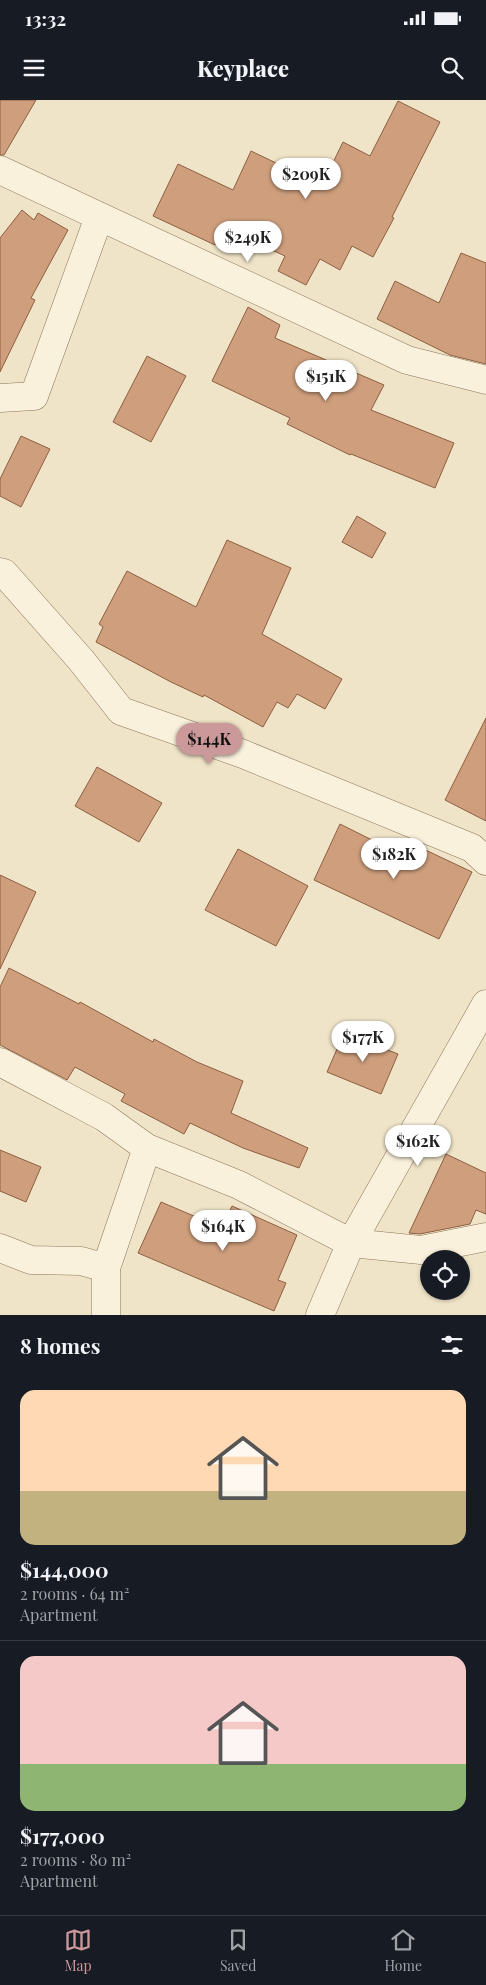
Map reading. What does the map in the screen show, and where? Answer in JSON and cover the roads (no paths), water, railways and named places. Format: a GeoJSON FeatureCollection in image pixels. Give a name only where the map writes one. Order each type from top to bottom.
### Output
{"type":"FeatureCollection","features":[{"type":"Feature","properties":{"kind":"street"},"geometry":{"type":"LineString","coordinates":[[0,170],[407,360],[486,380]]}},
{"type":"Feature","properties":{"kind":"street"},"geometry":{"type":"LineString","coordinates":[[0,398],[34,396],[99,217]]}},
{"type":"Feature","properties":{"kind":"street"},"geometry":{"type":"LineString","coordinates":[[0,572],[4,573],[81,660],[121,711],[243,754],[472,848],[486,861]]}},
{"type":"Feature","properties":{"kind":"street"},"geometry":{"type":"LineString","coordinates":[[320,1315],[351,1243],[486,1004]]}},
{"type":"Feature","properties":{"kind":"street"},"geometry":{"type":"LineString","coordinates":[[0,1062],[104,1117],[147,1148],[239,1185],[351,1243],[420,1250],[486,1237]]}},
{"type":"Feature","properties":{"kind":"street"},"geometry":{"type":"LineString","coordinates":[[106,1315],[106,1268],[147,1148]]}},
{"type":"Feature","properties":{"kind":"street"},"geometry":{"type":"LineString","coordinates":[[0,1248],[30,1260],[81,1261],[106,1268]]}}]}
